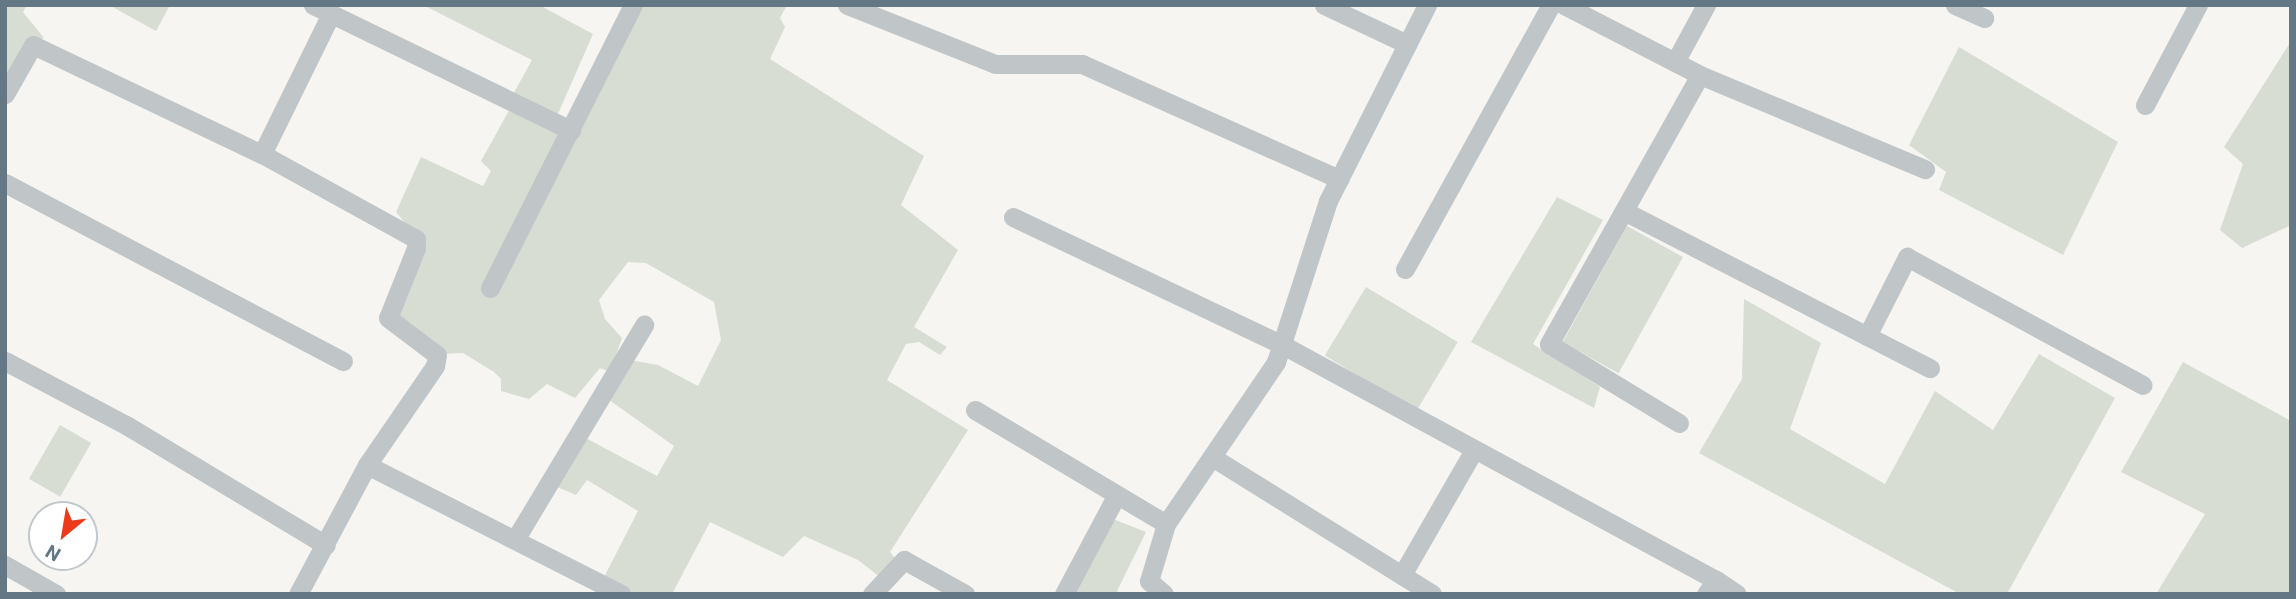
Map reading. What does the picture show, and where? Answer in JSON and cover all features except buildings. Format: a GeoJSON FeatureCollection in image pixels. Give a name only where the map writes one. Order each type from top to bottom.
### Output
{"type":"FeatureCollection","features":[{"type":"Feature","properties":{"kind":"street"},"geometry":{"type":"LineString","coordinates":[[490,288],[633,5]]}},
{"type":"Feature","properties":{"kind":"street"},"geometry":{"type":"LineString","coordinates":[[847,5],[995,64],[1082,64],[1339,179]]}},
{"type":"Feature","properties":{"kind":"street"},"geometry":{"type":"LineString","coordinates":[[1324,5],[1408,44]]}},
{"type":"Feature","properties":{"kind":"street"},"geometry":{"type":"LineString","coordinates":[[1164,594],[1149,581],[1166,524],[1276,362],[1339,179],[1427,5]]}},
{"type":"Feature","properties":{"kind":"street"},"geometry":{"type":"LineString","coordinates":[[1405,269],[1551,5]]}},
{"type":"Feature","properties":{"kind":"street"},"geometry":{"type":"LineString","coordinates":[[1564,5],[1700,75],[1925,169]]}},
{"type":"Feature","properties":{"kind":"street"},"geometry":{"type":"LineString","coordinates":[[1675,62],[1706,5]]}},
{"type":"Feature","properties":{"kind":"street"},"geometry":{"type":"LineString","coordinates":[[1955,5],[1984,18]]}},
{"type":"Feature","properties":{"kind":"street"},"geometry":{"type":"LineString","coordinates":[[2145,105],[2198,5]]}},
{"type":"Feature","properties":{"kind":"street"},"geometry":{"type":"LineString","coordinates":[[262,154],[322,10],[571,130]]}},
{"type":"Feature","properties":{"kind":"street"},"geometry":{"type":"LineString","coordinates":[[5,94],[33,45],[262,154],[415,239],[416,248],[388,318],[437,355],[437,360],[367,465],[298,594]]}},
{"type":"Feature","properties":{"kind":"street"},"geometry":{"type":"LineString","coordinates":[[1679,423],[1549,344],[1700,75]]}},
{"type":"Feature","properties":{"kind":"street"},"geometry":{"type":"LineString","coordinates":[[5,183],[343,361]]}},
{"type":"Feature","properties":{"kind":"street"},"geometry":{"type":"LineString","coordinates":[[1624,211],[1930,369]]}},
{"type":"Feature","properties":{"kind":"street"},"geometry":{"type":"LineString","coordinates":[[1013,217],[1281,344],[1474,450],[1711,587],[1737,594]]}},
{"type":"Feature","properties":{"kind":"street"},"geometry":{"type":"LineString","coordinates":[[1867,336],[1907,257],[2143,385]]}},
{"type":"Feature","properties":{"kind":"street"},"geometry":{"type":"LineString","coordinates":[[516,538],[644,325]]}},
{"type":"Feature","properties":{"kind":"street"},"geometry":{"type":"LineString","coordinates":[[5,361],[126,425],[326,545]]}},
{"type":"Feature","properties":{"kind":"street"},"geometry":{"type":"LineString","coordinates":[[975,410],[1166,524]]}},
{"type":"Feature","properties":{"kind":"street"},"geometry":{"type":"LineString","coordinates":[[1402,575],[1474,450]]}},
{"type":"Feature","properties":{"kind":"street"},"geometry":{"type":"LineString","coordinates":[[1212,457],[1432,594]]}},
{"type":"Feature","properties":{"kind":"street"},"geometry":{"type":"LineString","coordinates":[[367,465],[516,538],[617,593]]}},
{"type":"Feature","properties":{"kind":"street"},"geometry":{"type":"LineString","coordinates":[[1064,594],[1116,496]]}},
{"type":"Feature","properties":{"kind":"street"},"geometry":{"type":"LineString","coordinates":[[872,594],[904,560],[965,594]]}},
{"type":"Feature","properties":{"kind":"street"},"geometry":{"type":"LineString","coordinates":[[5,565],[56,594]]}},
{"type":"Feature","properties":{"kind":"shaded area"},"geometry":{"type":"Polygon","coordinates":[[[5,5],[27,5],[23,12],[44,38],[31,44],[5,83],[5,5]]]}},
{"type":"Feature","properties":{"kind":"shaded area"},"geometry":{"type":"Polygon","coordinates":[[[109,5],[170,5],[156,31],[109,5]]]}},
{"type":"Feature","properties":{"kind":"shaded area"},"geometry":{"type":"Polygon","coordinates":[[[423,5],[539,5],[593,34],[557,116],[511,98],[532,60],[423,5]]]}},
{"type":"Feature","properties":{"kind":"shaded area"},"geometry":{"type":"Polygon","coordinates":[[[635,5],[787,5],[780,18],[785,27],[770,59],[924,156],[901,205],[958,250],[914,327],[947,347],[940,355],[919,342],[906,344],[887,380],[968,430],[890,552],[898,562],[880,577],[858,560],[804,536],[783,557],[710,522],[672,594],[630,594],[603,579],[638,511],[587,480],[576,495],[550,484],[580,435],[657,476],[674,446],[605,397],[630,360],[658,365],[698,386],[721,340],[714,302],[646,263],[628,262],[599,300],[605,319],[622,338],[610,372],[600,368],[575,398],[547,384],[529,399],[501,391],[501,379],[494,372],[463,353],[440,354],[394,323],[419,240],[396,212],[421,157],[483,186],[491,171],[481,161],[511,107],[564,132],[635,5]]]}},
{"type":"Feature","properties":{"kind":"shaded area"},"geometry":{"type":"Polygon","coordinates":[[[2291,41],[2291,225],[2242,248],[2220,230],[2243,164],[2224,147],[2291,41]]]}},
{"type":"Feature","properties":{"kind":"shaded area"},"geometry":{"type":"Polygon","coordinates":[[[1959,47],[2118,142],[2063,255],[1939,190],[1946,172],[1909,145],[1959,47]]]}},
{"type":"Feature","properties":{"kind":"shaded area"},"geometry":{"type":"Polygon","coordinates":[[[1557,197],[1603,220],[1533,344],[1600,387],[1594,408],[1471,342],[1557,197]]]}},
{"type":"Feature","properties":{"kind":"shaded area"},"geometry":{"type":"Polygon","coordinates":[[[1627,226],[1683,257],[1618,373],[1563,342],[1627,226]]]}},
{"type":"Feature","properties":{"kind":"shaded area"},"geometry":{"type":"Polygon","coordinates":[[[1366,287],[1458,342],[1417,411],[1325,356],[1366,287]]]}},
{"type":"Feature","properties":{"kind":"shaded area"},"geometry":{"type":"Polygon","coordinates":[[[1744,299],[1821,343],[1790,429],[1885,484],[1935,391],[1993,430],[2039,354],[2115,398],[2007,594],[1960,594],[1699,453],[1742,379],[1744,299]]]}},
{"type":"Feature","properties":{"kind":"shaded area"},"geometry":{"type":"Polygon","coordinates":[[[2183,362],[2291,421],[2291,594],[2156,594],[2205,514],[2121,472],[2183,362]]]}},
{"type":"Feature","properties":{"kind":"shaded area"},"geometry":{"type":"Polygon","coordinates":[[[60,425],[91,443],[60,497],[29,479],[60,425]]]}},
{"type":"Feature","properties":{"kind":"shaded area"},"geometry":{"type":"Polygon","coordinates":[[[1113,519],[1146,532],[1117,591],[1121,594],[1072,594],[1113,519]]]}}]}
